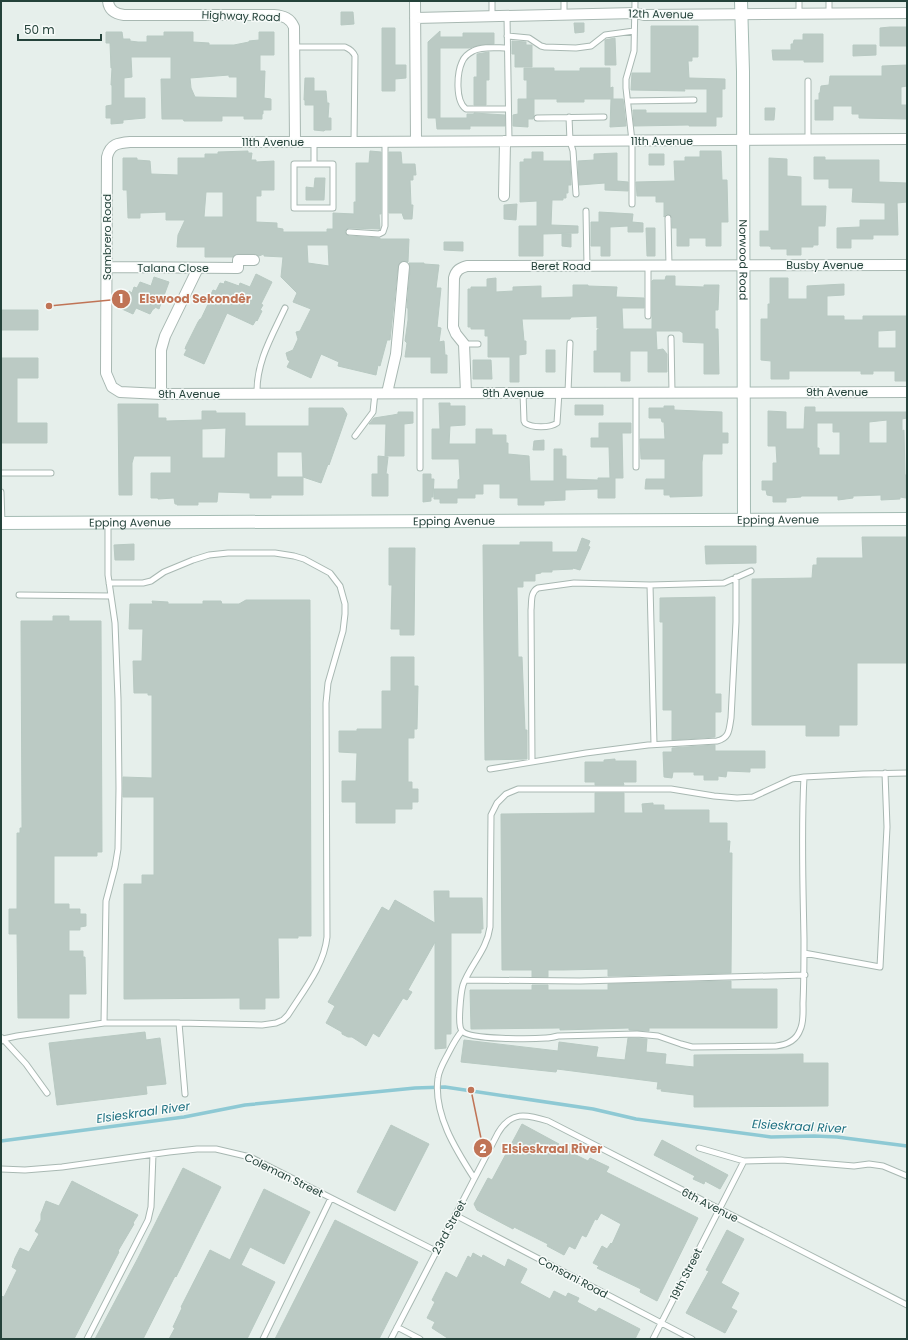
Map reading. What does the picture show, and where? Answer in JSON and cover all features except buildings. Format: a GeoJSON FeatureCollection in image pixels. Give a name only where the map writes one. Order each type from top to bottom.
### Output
{"type":"FeatureCollection","features":[{"type":"Feature","properties":{"kind":"street","name":"Highway Road"},"geometry":{"type":"LineString","coordinates":[[108,1],[110,8],[117,14],[281,15],[288,18],[294,28],[295,142]]}},
{"type":"Feature","properties":{"kind":"street"},"geometry":{"type":"LineString","coordinates":[[415,1],[416,141]]}},
{"type":"Feature","properties":{"kind":"street","name":"Norwood Road"},"geometry":{"type":"LineString","coordinates":[[742,1],[744,519]]}},
{"type":"Feature","properties":{"kind":"street","name":"12th Avenue"},"geometry":{"type":"LineString","coordinates":[[415,18],[635,13],[644,15],[907,13]]}},
{"type":"Feature","properties":{"kind":"street","name":"11th Avenue"},"geometry":{"type":"LineString","coordinates":[[130,142],[907,139]]}},
{"type":"Feature","properties":{"kind":"street"},"geometry":{"type":"LineString","coordinates":[[504,196],[507,141]]}},
{"type":"Feature","properties":{"kind":"street","name":"Sambrero Road"},"geometry":{"type":"LineString","coordinates":[[120,392],[112,387],[106,373],[107,157],[110,148],[118,143],[130,142]]}},
{"type":"Feature","properties":{"kind":"street","name":"Talana Close"},"geometry":{"type":"LineString","coordinates":[[107,267],[238,268],[238,260],[254,260]]}},
{"type":"Feature","properties":{"kind":"street","name":"Busby Avenue"},"geometry":{"type":"LineString","coordinates":[[744,265],[907,265]]}},
{"type":"Feature","properties":{"kind":"street","name":"Beret Road"},"geometry":{"type":"LineString","coordinates":[[466,393],[464,344],[454,330],[453,322],[454,278],[455,273],[459,269],[466,266],[744,265]]}},
{"type":"Feature","properties":{"kind":"street"},"geometry":{"type":"LineString","coordinates":[[387,393],[396,354],[404,267]]}},
{"type":"Feature","properties":{"kind":"street"},"geometry":{"type":"LineString","coordinates":[[161,394],[160,362],[165,336],[198,268]]}},
{"type":"Feature","properties":{"kind":"street","name":"9th Avenue"},"geometry":{"type":"LineString","coordinates":[[120,392],[161,394],[257,394],[907,392]]}},
{"type":"Feature","properties":{"kind":"street","name":"Epping Avenue"},"geometry":{"type":"LineString","coordinates":[[1,523],[907,519]]}},
{"type":"Feature","properties":{"kind":"lane"},"geometry":{"type":"LineString","coordinates":[[492,1],[492,17]]}},
{"type":"Feature","properties":{"kind":"lane"},"geometry":{"type":"LineString","coordinates":[[564,1],[564,15]]}},
{"type":"Feature","properties":{"kind":"lane"},"geometry":{"type":"LineString","coordinates":[[632,204],[632,141],[626,79],[634,51],[635,1]]}},
{"type":"Feature","properties":{"kind":"lane"},"geometry":{"type":"LineString","coordinates":[[799,1],[799,14]]}},
{"type":"Feature","properties":{"kind":"lane"},"geometry":{"type":"LineString","coordinates":[[829,1],[829,13]]}},
{"type":"Feature","properties":{"kind":"lane"},"geometry":{"type":"LineString","coordinates":[[507,16],[507,141]]}},
{"type":"Feature","properties":{"kind":"lane"},"geometry":{"type":"LineString","coordinates":[[507,36],[529,38],[545,47],[576,48],[594,45],[605,35],[634,31]]}},
{"type":"Feature","properties":{"kind":"lane"},"geometry":{"type":"LineString","coordinates":[[295,47],[345,47],[349,48],[353,52],[355,56],[354,142]]}},
{"type":"Feature","properties":{"kind":"lane"},"geometry":{"type":"LineString","coordinates":[[507,48],[475,50],[464,58],[460,69],[458,96],[460,104],[466,109],[508,109]]}},
{"type":"Feature","properties":{"kind":"lane"},"geometry":{"type":"LineString","coordinates":[[808,80],[808,140]]}},
{"type":"Feature","properties":{"kind":"lane"},"geometry":{"type":"LineString","coordinates":[[628,101],[694,100]]}},
{"type":"Feature","properties":{"kind":"lane"},"geometry":{"type":"LineString","coordinates":[[569,117],[576,194]]}},
{"type":"Feature","properties":{"kind":"lane"},"geometry":{"type":"LineString","coordinates":[[537,118],[604,117]]}},
{"type":"Feature","properties":{"kind":"lane"},"geometry":{"type":"LineString","coordinates":[[314,142],[314,164]]}},
{"type":"Feature","properties":{"kind":"lane"},"geometry":{"type":"LineString","coordinates":[[349,232],[379,234],[384,232],[385,142]]}},
{"type":"Feature","properties":{"kind":"lane"},"geometry":{"type":"LineString","coordinates":[[294,164],[314,164],[333,164],[333,208],[294,208],[294,164]]}},
{"type":"Feature","properties":{"kind":"lane"},"geometry":{"type":"LineString","coordinates":[[586,211],[587,266]]}},
{"type":"Feature","properties":{"kind":"lane"},"geometry":{"type":"LineString","coordinates":[[668,218],[669,266]]}},
{"type":"Feature","properties":{"kind":"lane"},"geometry":{"type":"LineString","coordinates":[[648,266],[648,316]]}},
{"type":"Feature","properties":{"kind":"lane"},"geometry":{"type":"LineString","coordinates":[[257,394],[257,382],[260,365],[285,308]]}},
{"type":"Feature","properties":{"kind":"lane"},"geometry":{"type":"LineString","coordinates":[[671,338],[672,392]]}},
{"type":"Feature","properties":{"kind":"lane"},"geometry":{"type":"LineString","coordinates":[[523,392],[525,423],[531,426],[549,426],[557,423],[570,343]]}},
{"type":"Feature","properties":{"kind":"lane"},"geometry":{"type":"LineString","coordinates":[[464,344],[478,344]]}},
{"type":"Feature","properties":{"kind":"lane"},"geometry":{"type":"LineString","coordinates":[[636,392],[636,467]]}},
{"type":"Feature","properties":{"kind":"lane"},"geometry":{"type":"LineString","coordinates":[[355,436],[373,412],[375,393]]}},
{"type":"Feature","properties":{"kind":"lane"},"geometry":{"type":"LineString","coordinates":[[420,393],[420,468]]}},
{"type":"Feature","properties":{"kind":"lane"},"geometry":{"type":"LineString","coordinates":[[1,473],[51,473]]}},
{"type":"Feature","properties":{"kind":"lane"},"geometry":{"type":"LineString","coordinates":[[1,492],[1,523]]}},
{"type":"Feature","properties":{"kind":"lane"},"geometry":{"type":"LineString","coordinates":[[104,1023],[106,901],[118,849],[118,699],[115,623],[109,583],[107,553],[108,522]]}},
{"type":"Feature","properties":{"kind":"lane"},"geometry":{"type":"LineString","coordinates":[[2,1039],[104,1023],[262,1025],[276,1022],[283,1020],[288,1015],[321,962],[326,949],[326,704],[328,683],[343,631],[346,614],[340,586],[330,573],[304,558],[275,553],[228,553],[209,555],[164,572],[151,581],[109,583]]}},
{"type":"Feature","properties":{"kind":"lane"},"geometry":{"type":"LineString","coordinates":[[532,762],[532,610],[533,593],[535,589],[574,584],[650,585],[724,583],[751,570]]}},
{"type":"Feature","properties":{"kind":"lane"},"geometry":{"type":"LineString","coordinates":[[490,770],[586,753],[654,744],[722,740],[729,730],[731,718],[736,622],[736,577]]}},
{"type":"Feature","properties":{"kind":"lane"},"geometry":{"type":"LineString","coordinates":[[650,585],[654,744]]}},
{"type":"Feature","properties":{"kind":"lane"},"geometry":{"type":"LineString","coordinates":[[19,595],[111,596]]}},
{"type":"Feature","properties":{"kind":"lane"},"geometry":{"type":"LineString","coordinates":[[804,953],[880,967],[887,827],[885,773]]}},
{"type":"Feature","properties":{"kind":"lane"},"geometry":{"type":"LineString","coordinates":[[804,777],[805,974],[803,1021],[800,1032],[785,1045],[750,1047],[692,1047],[658,1036],[642,1035],[494,1038],[469,1035],[460,1029],[461,993],[466,980],[487,943],[490,928],[491,815],[497,803],[512,790],[541,788],[671,790],[737,798],[753,797],[792,779],[804,777],[907,773]]}},
{"type":"Feature","properties":{"kind":"lane"},"geometry":{"type":"LineString","coordinates":[[466,980],[580,981],[805,974]]}},
{"type":"Feature","properties":{"kind":"lane"},"geometry":{"type":"LineString","coordinates":[[178,1023],[185,1094]]}},
{"type":"Feature","properties":{"kind":"lane"},"geometry":{"type":"LineString","coordinates":[[462,1031],[456,1037],[440,1070],[438,1078],[438,1094],[445,1124],[458,1154],[474,1178]]}},
{"type":"Feature","properties":{"kind":"lane"},"geometry":{"type":"LineString","coordinates":[[2,1039],[26,1064],[47,1093]]}},
{"type":"Feature","properties":{"kind":"lane","name":"6th Avenue"},"geometry":{"type":"LineString","coordinates":[[512,1118],[517,1116],[535,1116],[548,1121],[719,1210],[907,1305]]}},
{"type":"Feature","properties":{"kind":"lane","name":"23rd Street"},"geometry":{"type":"LineString","coordinates":[[391,1339],[474,1178],[501,1129],[507,1121],[512,1118]]}},
{"type":"Feature","properties":{"kind":"lane"},"geometry":{"type":"LineString","coordinates":[[699,1148],[744,1161],[782,1160],[854,1166],[869,1164],[883,1166],[907,1176]]}},
{"type":"Feature","properties":{"kind":"lane","name":"Coleman Street"},"geometry":{"type":"LineString","coordinates":[[1,1169],[25,1170],[62,1167],[197,1149],[216,1149],[235,1152],[250,1157],[436,1251]]}},
{"type":"Feature","properties":{"kind":"lane"},"geometry":{"type":"LineString","coordinates":[[87,1339],[148,1220],[151,1207],[153,1154]]}},
{"type":"Feature","properties":{"kind":"lane","name":"19th Street"},"geometry":{"type":"LineString","coordinates":[[653,1339],[744,1161]]}},
{"type":"Feature","properties":{"kind":"lane"},"geometry":{"type":"LineString","coordinates":[[263,1339],[331,1198]]}},
{"type":"Feature","properties":{"kind":"lane","name":"Consani Road"},"geometry":{"type":"LineString","coordinates":[[455,1215],[692,1339]]}},
{"type":"Feature","properties":{"kind":"lane"},"geometry":{"type":"LineString","coordinates":[[397,1327],[420,1339]]}},
{"type":"Feature","properties":{"kind":"waterway","name":"Elsieskraal River"},"geometry":{"type":"LineString","coordinates":[[1,1141],[184,1117],[245,1105],[415,1088],[445,1087],[593,1109],[636,1119],[771,1137],[837,1137],[907,1146]]}},
{"type":"Feature","properties":{"kind":"place","name":"Elswood Sekondêr"},"geometry":{"type":"Point","coordinates":[49,306]}},
{"type":"Feature","properties":{"kind":"place","name":"Elsieskraal River"},"geometry":{"type":"Point","coordinates":[471,1090]}}]}
